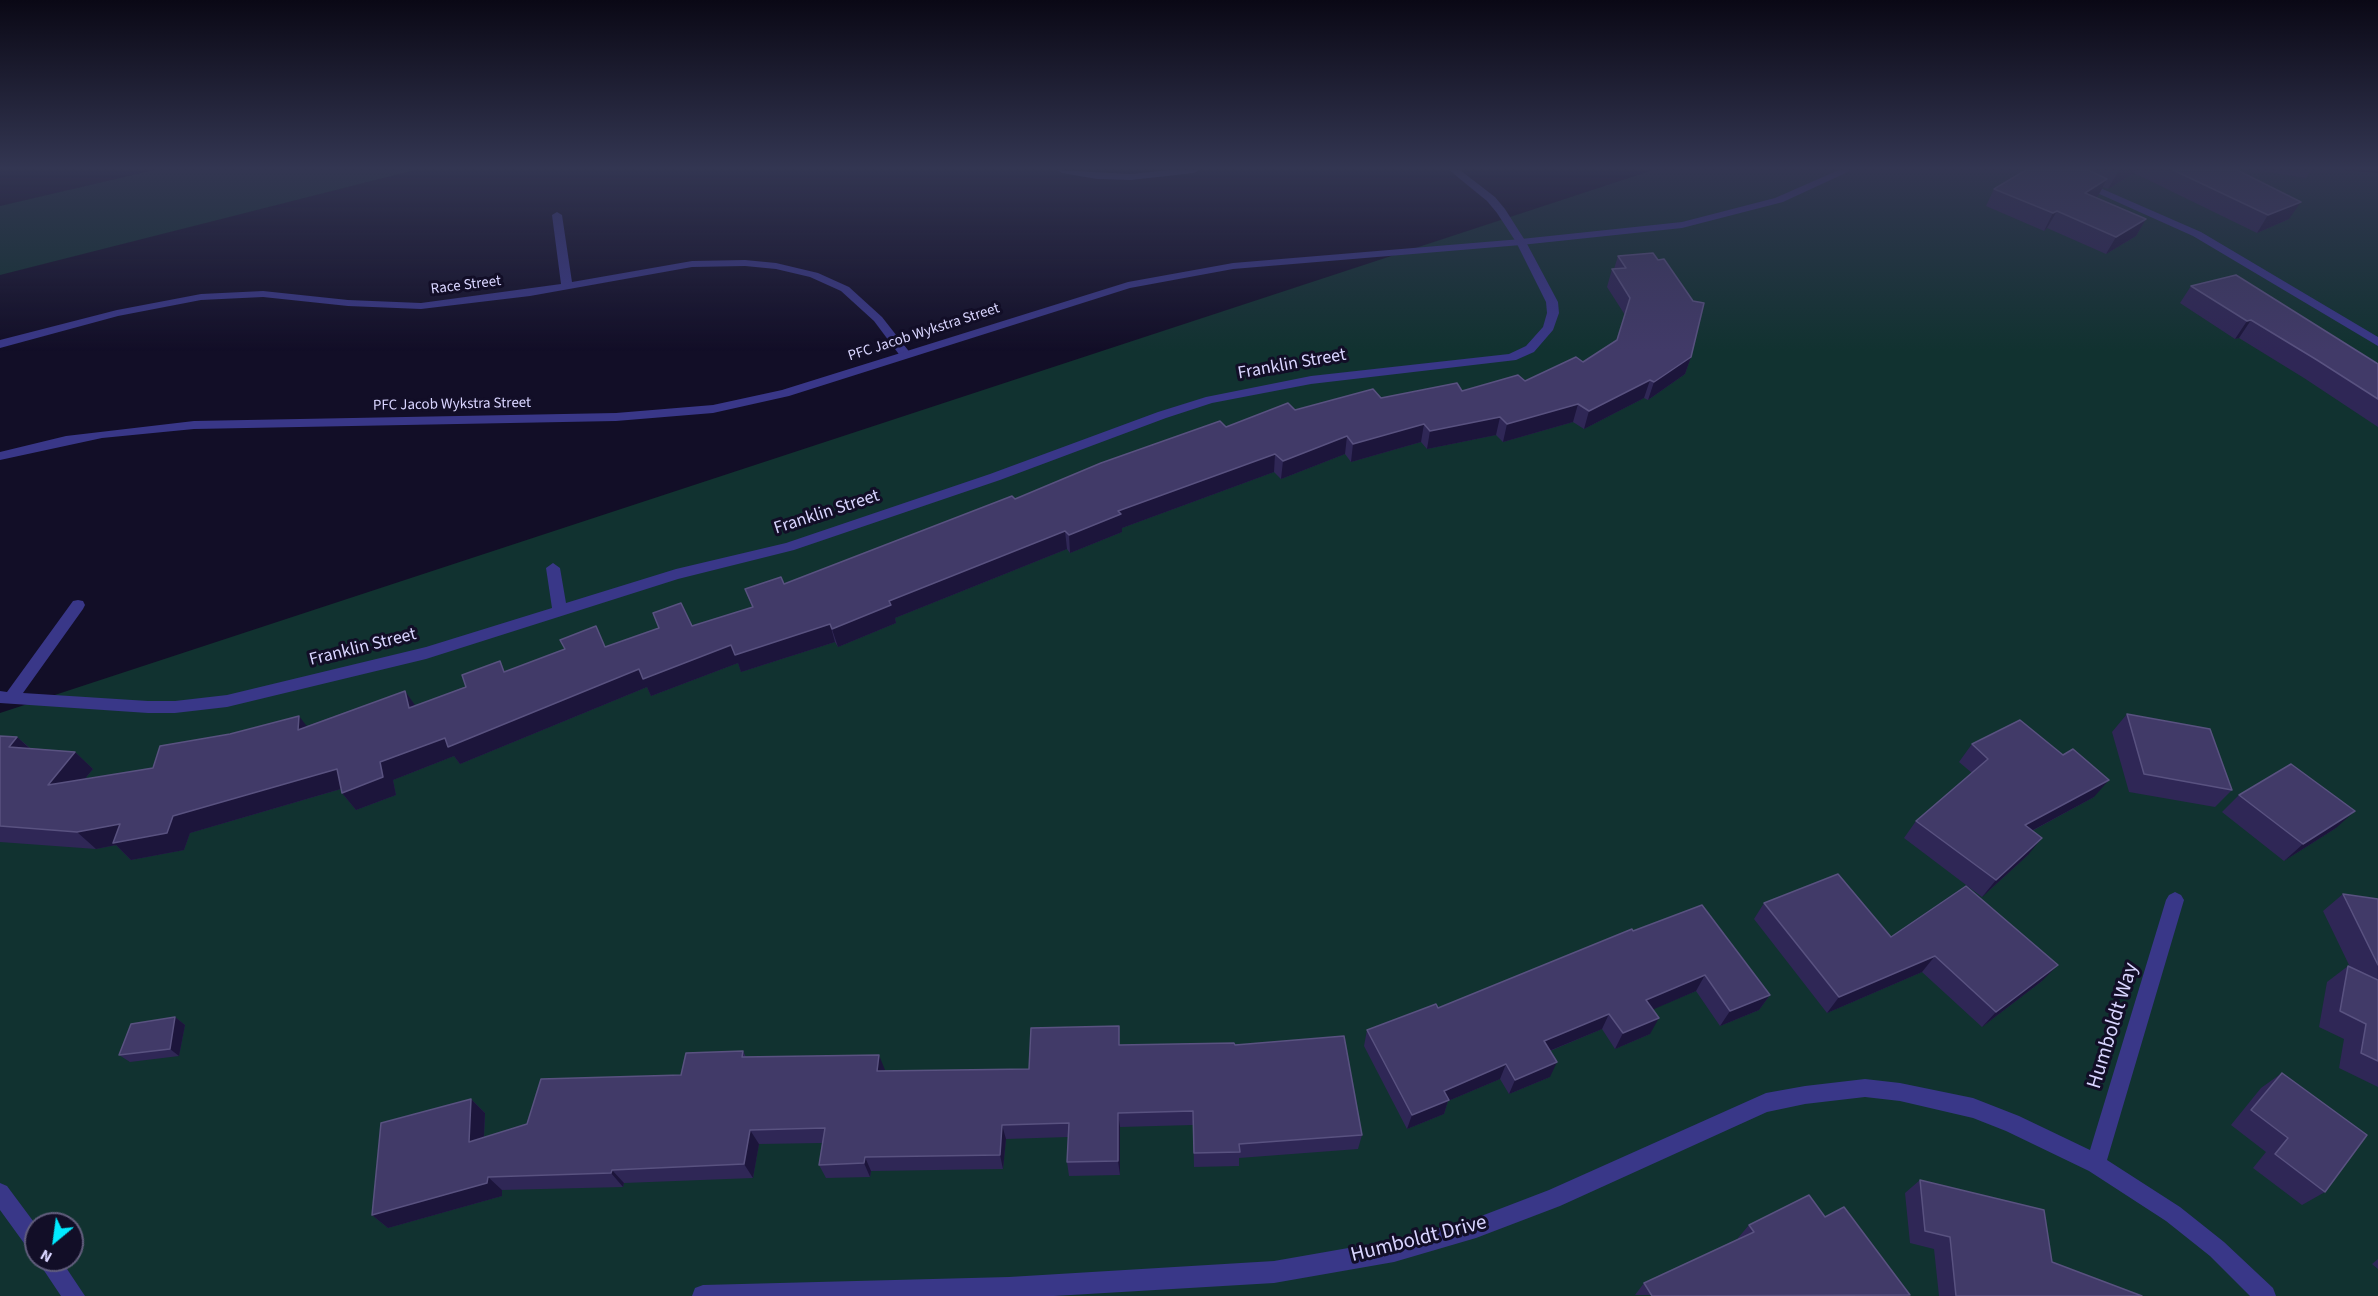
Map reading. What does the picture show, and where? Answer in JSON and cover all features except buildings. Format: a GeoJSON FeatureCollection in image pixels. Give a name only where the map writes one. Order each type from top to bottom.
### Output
{"type":"FeatureCollection","features":[{"type":"Feature","properties":{"kind":"street"},"geometry":{"type":"LineString","coordinates":[[559,230],[567,286]]}},
{"type":"Feature","properties":{"kind":"street","name":"Franklin Street"},"geometry":{"type":"LineString","coordinates":[[6,696],[148,707],[175,707],[227,701],[426,653],[676,574],[789,547],[995,477],[1162,415],[1210,400],[1311,380],[1512,357],[1530,349],[1549,328],[1553,314],[1548,290],[1513,230]]}},
{"type":"Feature","properties":{"kind":"street","name":"PFC Jacob Wykstra Street"},"geometry":{"type":"LineString","coordinates":[[0,456],[102,434],[195,425],[616,417],[713,409],[785,393],[1128,285],[1198,271],[1316,258],[1521,243],[1633,230]]}},
{"type":"Feature","properties":{"kind":"street"},"geometry":{"type":"LineString","coordinates":[[2189,230],[2378,342]]}},
{"type":"Feature","properties":{"kind":"street","name":"Race Street"},"geometry":{"type":"LineString","coordinates":[[0,344],[117,313],[201,297],[263,294],[383,306],[421,306],[463,303],[692,264],[745,263],[776,266],[814,275],[845,289],[878,319],[905,354]]}},
{"type":"Feature","properties":{"kind":"street"},"geometry":{"type":"LineString","coordinates":[[553,568],[560,610]]}},
{"type":"Feature","properties":{"kind":"street","name":"Franklin Street"},"geometry":{"type":"LineString","coordinates":[[6,696],[78,605]]}},
{"type":"Feature","properties":{"kind":"street","name":"Humboldt Way"},"geometry":{"type":"LineString","coordinates":[[2096,1164],[2175,900]]}},
{"type":"Feature","properties":{"kind":"street","name":"Humboldt Drive"},"geometry":{"type":"LineString","coordinates":[[703,1296],[1009,1292],[1274,1272],[1394,1251],[1476,1228],[1553,1199],[1766,1103],[1805,1095],[1865,1088],[1900,1092],[1973,1108],[2012,1123],[2096,1164],[2173,1214],[2217,1249],[2265,1296]]}},
{"type":"Feature","properties":{"kind":"street"},"geometry":{"type":"LineString","coordinates":[[0,1193],[24,1226]]}},
{"type":"Feature","properties":{"kind":"street"},"geometry":{"type":"LineString","coordinates":[[57,1272],[74,1296]]}},
{"type":"Feature","properties":{"kind":"green space"},"geometry":{"type":"Polygon","coordinates":[[[0,230],[176,230],[0,275],[0,230]]]}},
{"type":"Feature","properties":{"kind":"green space"},"geometry":{"type":"Polygon","coordinates":[[[1469,230],[2378,230],[2378,1296],[0,1296],[0,713],[1469,230]]]}}]}
